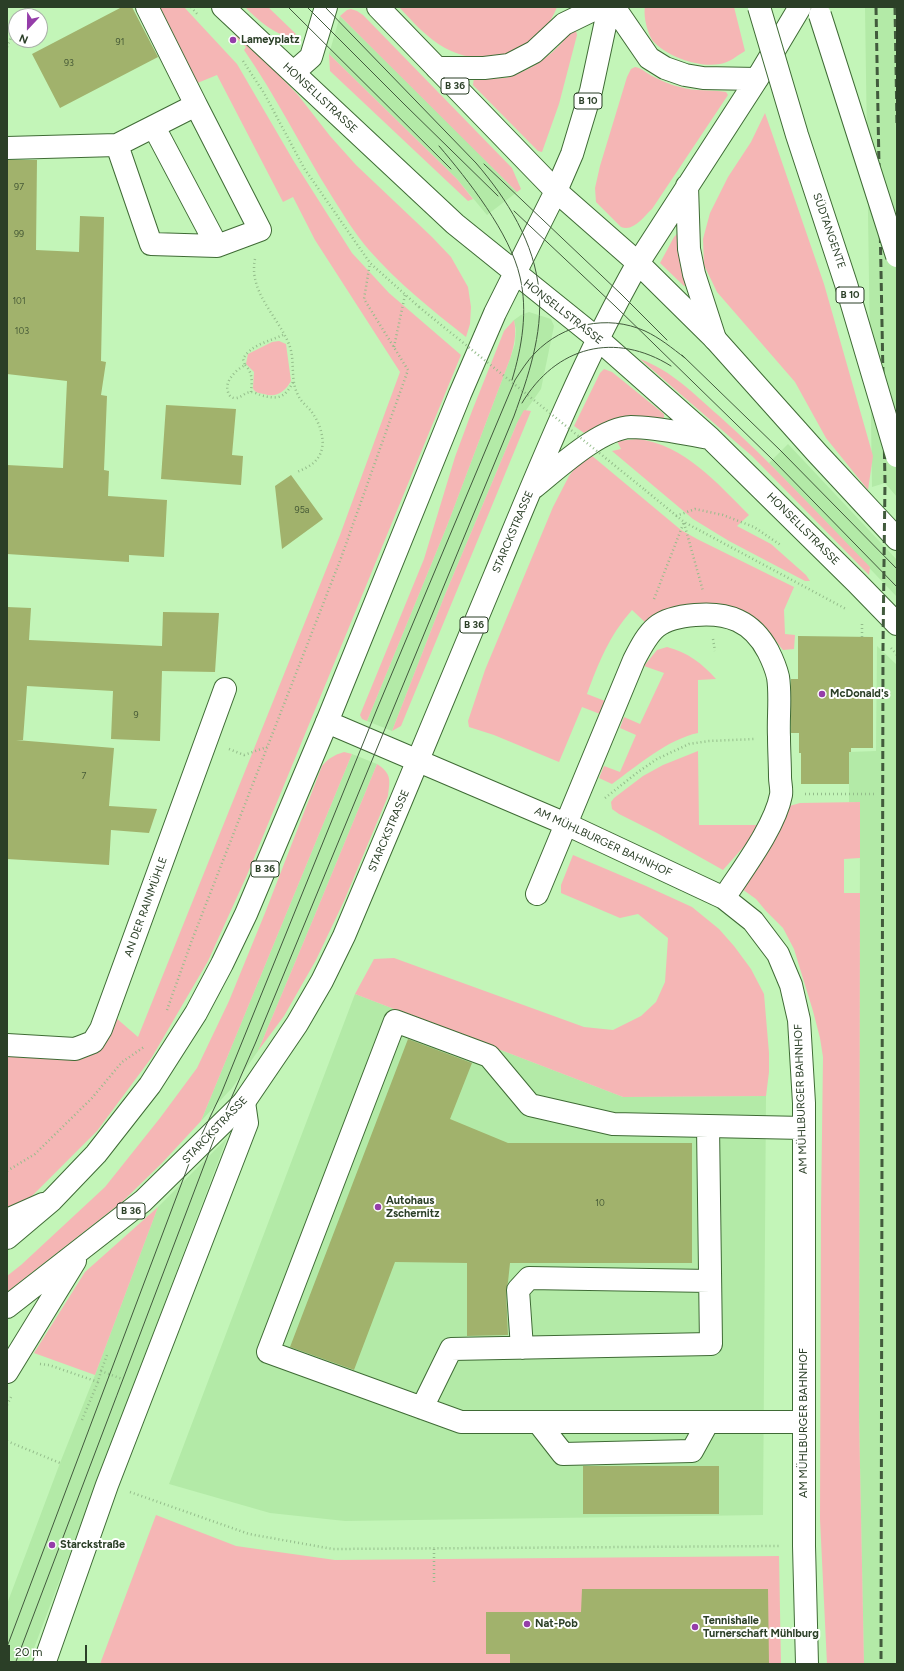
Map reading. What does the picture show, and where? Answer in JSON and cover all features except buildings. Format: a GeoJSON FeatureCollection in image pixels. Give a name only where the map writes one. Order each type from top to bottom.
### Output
{"type":"FeatureCollection","features":[{"type":"Feature","properties":{"kind":"main road"},"geometry":{"type":"LineString","coordinates":[[117,145],[151,244],[217,246],[260,230],[147,7]]}},
{"type":"Feature","properties":{"kind":"main road","name":"HONSELLSTRASSE"},"geometry":{"type":"LineString","coordinates":[[223,7],[455,224],[515,274],[599,340],[710,438],[897,624]]}},
{"type":"Feature","properties":{"kind":"main road"},"geometry":{"type":"LineString","coordinates":[[294,72],[311,57],[326,7]]}},
{"type":"Feature","properties":{"kind":"main road","name":"B 36"},"geometry":{"type":"LineString","coordinates":[[378,7],[556,192],[638,262]]}},
{"type":"Feature","properties":{"kind":"main road"},"geometry":{"type":"LineString","coordinates":[[437,68],[484,68],[509,64],[534,52],[564,24],[599,7]]}},
{"type":"Feature","properties":{"kind":"main road","name":"B 10"},"geometry":{"type":"LineString","coordinates":[[556,192],[572,154],[591,91],[609,7]]}},
{"type":"Feature","properties":{"kind":"main road"},"geometry":{"type":"LineString","coordinates":[[614,7],[649,58],[665,68],[685,75],[703,78],[757,79]]}},
{"type":"Feature","properties":{"kind":"main road","name":"SÜDTANGENTE"},"geometry":{"type":"LineString","coordinates":[[759,7],[797,135],[846,284],[897,456]]}},
{"type":"Feature","properties":{"kind":"main road","name":"STARCKSTRASSE"},"geometry":{"type":"LineString","coordinates":[[7,1307],[143,1201],[244,1102],[297,1024],[332,962],[344,936],[530,490],[574,390],[621,294],[638,262],[757,79],[800,7]]}},
{"type":"Feature","properties":{"kind":"main road"},"geometry":{"type":"LineString","coordinates":[[818,7],[897,256]]}},
{"type":"Feature","properties":{"kind":"main road"},"geometry":{"type":"LineString","coordinates":[[7,148],[117,145],[196,105]]}},
{"type":"Feature","properties":{"kind":"main road"},"geometry":{"type":"LineString","coordinates":[[154,127],[217,246]]}},
{"type":"Feature","properties":{"kind":"main road"},"geometry":{"type":"LineString","coordinates":[[687,186],[689,249],[694,274],[715,339]]}},
{"type":"Feature","properties":{"kind":"main road","name":"B 36"},"geometry":{"type":"LineString","coordinates":[[7,1238],[52,1200],[96,1154],[150,1085],[196,1013],[222,964],[246,914],[327,722],[460,394],[495,313],[556,192]]}},
{"type":"Feature","properties":{"kind":"main road"},"geometry":{"type":"LineString","coordinates":[[638,262],[715,339],[817,453],[897,539]]}},
{"type":"Feature","properties":{"kind":"main road"},"geometry":{"type":"LineString","coordinates":[[530,490],[576,453],[612,431],[630,427],[645,428],[710,438]]}},
{"type":"Feature","properties":{"kind":"main road"},"geometry":{"type":"LineString","coordinates":[[537,894],[634,660],[646,637],[657,625],[682,617],[708,614],[724,615],[741,622],[753,630],[764,643],[778,676],[781,794],[772,820],[724,898]]}},
{"type":"Feature","properties":{"kind":"main road","name":"AN DER RAINMÜHLE"},"geometry":{"type":"LineString","coordinates":[[7,1046],[75,1049],[92,1042],[101,1029],[225,689]]}},
{"type":"Feature","properties":{"kind":"main road","name":"AM MÜHLBURGER BAHNHOF"},"geometry":{"type":"LineString","coordinates":[[327,722],[566,824],[724,898],[753,921],[778,954],[791,985],[799,1020],[804,1128],[804,1546],[807,1664]]}},
{"type":"Feature","properties":{"kind":"main road"},"geometry":{"type":"LineString","coordinates":[[804,1128],[613,1124],[530,1105],[489,1056],[395,1021],[268,1352],[461,1422],[804,1422]]}},
{"type":"Feature","properties":{"kind":"main road"},"geometry":{"type":"LineString","coordinates":[[44,1664],[107,1485],[247,1123],[244,1102]]}},
{"type":"Feature","properties":{"kind":"main road"},"geometry":{"type":"LineString","coordinates":[[422,1408],[451,1349],[711,1344],[708,1126]]}},
{"type":"Feature","properties":{"kind":"main road"},"geometry":{"type":"LineString","coordinates":[[7,1220],[52,1200]]}},
{"type":"Feature","properties":{"kind":"main road"},"geometry":{"type":"LineString","coordinates":[[7,1372],[84,1247]]}},
{"type":"Feature","properties":{"kind":"main road"},"geometry":{"type":"LineString","coordinates":[[522,1348],[518,1290],[529,1278],[710,1281]]}},
{"type":"Feature","properties":{"kind":"main road"},"geometry":{"type":"LineString","coordinates":[[538,1422],[563,1454],[692,1451],[708,1422]]}},
{"type":"Feature","properties":{"kind":"path"},"geometry":{"type":"LineString","coordinates":[[191,7],[202,18]]}},
{"type":"Feature","properties":{"kind":"path"},"geometry":{"type":"LineString","coordinates":[[240,57],[264,93],[304,168],[370,264],[419,307],[684,522],[849,610]]}},
{"type":"Feature","properties":{"kind":"path"},"geometry":{"type":"LineString","coordinates":[[260,230],[254,262],[256,281],[264,302],[291,349],[294,381],[298,394],[318,422],[323,439],[322,451],[317,460],[297,472]]}},
{"type":"Feature","properties":{"kind":"path"},"geometry":{"type":"LineString","coordinates":[[166,1012],[192,940],[341,558],[408,370],[364,299],[370,264]]}},
{"type":"Feature","properties":{"kind":"path"},"geometry":{"type":"LineString","coordinates":[[394,347],[405,295]]}},
{"type":"Feature","properties":{"kind":"path"},"geometry":{"type":"LineString","coordinates":[[251,392],[252,377],[250,370],[245,365],[243,359],[246,353],[252,348],[283,335]]}},
{"type":"Feature","properties":{"kind":"path"},"geometry":{"type":"LineString","coordinates":[[245,365],[232,376],[228,382],[228,395],[232,398],[236,398],[251,392],[273,398],[281,396],[288,392],[294,381]]}},
{"type":"Feature","properties":{"kind":"path"},"geometry":{"type":"LineString","coordinates":[[676,516],[695,509],[723,515],[754,527],[783,547]]}},
{"type":"Feature","properties":{"kind":"path"},"geometry":{"type":"LineString","coordinates":[[684,522],[700,577],[715,651]]}},
{"type":"Feature","properties":{"kind":"path"},"geometry":{"type":"LineString","coordinates":[[657,625],[652,603],[684,522]]}},
{"type":"Feature","properties":{"kind":"path"},"geometry":{"type":"LineString","coordinates":[[862,632],[862,637]]}},
{"type":"Feature","properties":{"kind":"path"},"geometry":{"type":"LineString","coordinates":[[604,798],[657,759],[689,744],[709,741],[779,739]]}},
{"type":"Feature","properties":{"kind":"path"},"geometry":{"type":"LineString","coordinates":[[207,741],[244,755],[267,747]]}},
{"type":"Feature","properties":{"kind":"path"},"geometry":{"type":"LineString","coordinates":[[781,794],[876,794]]}},
{"type":"Feature","properties":{"kind":"path"},"geometry":{"type":"LineString","coordinates":[[7,1171],[35,1154],[92,1098],[122,1062],[148,1042]]}},
{"type":"Feature","properties":{"kind":"path"},"geometry":{"type":"LineString","coordinates":[[82,1420],[108,1355]]}},
{"type":"Feature","properties":{"kind":"path"},"geometry":{"type":"LineString","coordinates":[[35,1366],[38,1364],[49,1365],[98,1382]]}},
{"type":"Feature","properties":{"kind":"path"},"geometry":{"type":"LineString","coordinates":[[101,1371],[145,1388]]}},
{"type":"Feature","properties":{"kind":"path"},"geometry":{"type":"LineString","coordinates":[[7,1405],[12,1396]]}},
{"type":"Feature","properties":{"kind":"path"},"geometry":{"type":"LineString","coordinates":[[7,1441],[60,1463]]}},
{"type":"Feature","properties":{"kind":"path"},"geometry":{"type":"LineString","coordinates":[[107,1485],[249,1534],[333,1549],[804,1546]]}},
{"type":"Feature","properties":{"kind":"path"},"geometry":{"type":"LineString","coordinates":[[434,1549],[434,1582]]}},
{"type":"Feature","properties":{"kind":"shaded area"},"geometry":{"type":"Polygon","coordinates":[[[157,7],[184,7],[237,64],[293,160],[352,253],[389,293],[461,355],[247,875],[208,961],[152,1057],[97,1131],[29,1199],[7,1211],[7,1053],[52,1056],[115,1017],[138,1037],[340,535],[400,372],[315,240],[293,197],[283,202],[217,75],[195,84],[157,7]]]}},
{"type":"Feature","properties":{"kind":"shaded area"},"geometry":{"type":"Polygon","coordinates":[[[245,7],[268,7],[296,34],[292,37],[285,36],[272,30],[245,7]]]}},
{"type":"Feature","properties":{"kind":"shaded area"},"geometry":{"type":"Polygon","coordinates":[[[399,7],[557,7],[549,23],[538,36],[525,46],[510,53],[494,57],[478,58],[461,55],[438,44],[420,29],[399,7]]]}},
{"type":"Feature","properties":{"kind":"shaded area"},"geometry":{"type":"Polygon","coordinates":[[[645,7],[734,7],[745,51],[727,62],[712,65],[694,63],[676,57],[660,47],[652,39],[645,20],[645,7]]]}},
{"type":"Feature","properties":{"kind":"shaded area"},"geometry":{"type":"Polygon","coordinates":[[[865,7],[897,7],[897,497],[885,483],[872,487],[865,7]]]}},
{"type":"Feature","properties":{"kind":"shaded area"},"geometry":{"type":"Polygon","coordinates":[[[351,9],[363,15],[512,168],[521,189],[517,192],[340,16],[347,10],[351,9]]]}},
{"type":"Feature","properties":{"kind":"shaded area"},"geometry":{"type":"Polygon","coordinates":[[[340,16],[517,192],[487,215],[457,179],[329,54],[340,16]]]}},
{"type":"Feature","properties":{"kind":"shaded area"},"geometry":{"type":"Polygon","coordinates":[[[571,31],[576,31],[577,35],[559,104],[542,152],[538,151],[473,85],[474,77],[505,78],[518,74],[552,53],[571,31]]]}},
{"type":"Feature","properties":{"kind":"shaded area"},"geometry":{"type":"Polygon","coordinates":[[[235,33],[298,95],[330,136],[356,165],[451,257],[468,287],[471,307],[470,324],[466,337],[403,285],[369,250],[349,224],[309,159],[267,85],[244,50],[246,47],[236,38],[235,33]]]}},
{"type":"Feature","properties":{"kind":"shaded area"},"geometry":{"type":"Polygon","coordinates":[[[329,54],[457,179],[473,199],[468,201],[330,71],[329,54]]]}},
{"type":"Feature","properties":{"kind":"shaded area"},"geometry":{"type":"Polygon","coordinates":[[[635,67],[651,76],[686,89],[726,92],[728,95],[652,209],[634,225],[626,228],[621,227],[596,202],[595,188],[600,166],[627,77],[631,69],[635,67]]]}},
{"type":"Feature","properties":{"kind":"shaded area"},"geometry":{"type":"Polygon","coordinates":[[[765,113],[824,284],[873,456],[868,490],[826,438],[795,382],[717,292],[704,265],[703,239],[710,213],[728,177],[751,142],[765,113]]]}},
{"type":"Feature","properties":{"kind":"shaded area"},"geometry":{"type":"Polygon","coordinates":[[[678,233],[687,285],[684,286],[660,263],[674,237],[678,233]]]}},
{"type":"Feature","properties":{"kind":"shaded area"},"geometry":{"type":"Polygon","coordinates":[[[529,312],[551,319],[554,326],[541,389],[517,423],[444,597],[392,731],[367,721],[447,526],[510,359],[515,344],[516,330],[514,320],[529,312]]]}},
{"type":"Feature","properties":{"kind":"shaded area"},"geometry":{"type":"Polygon","coordinates":[[[514,320],[515,340],[510,359],[447,526],[367,721],[362,719],[360,715],[424,559],[455,457],[472,411],[504,331],[514,320]]]}},
{"type":"Feature","properties":{"kind":"shaded area"},"geometry":{"type":"Polygon","coordinates":[[[279,341],[286,344],[291,381],[283,391],[276,395],[268,395],[257,392],[253,388],[254,372],[246,364],[248,354],[272,342],[279,341]]]}},
{"type":"Feature","properties":{"kind":"shaded area"},"geometry":{"type":"Polygon","coordinates":[[[640,359],[652,364],[682,383],[738,433],[870,567],[869,575],[752,456],[640,359]]]}},
{"type":"Feature","properties":{"kind":"shaded area"},"geometry":{"type":"Polygon","coordinates":[[[604,369],[612,372],[664,414],[664,419],[612,420],[584,433],[574,426],[600,373],[604,369]]]}},
{"type":"Feature","properties":{"kind":"shaded area"},"geometry":{"type":"Polygon","coordinates":[[[524,410],[531,411],[401,726],[392,731],[444,597],[517,423],[524,410]]]}},
{"type":"Feature","properties":{"kind":"shaded area"},"geometry":{"type":"Polygon","coordinates":[[[638,439],[671,449],[700,468],[749,515],[737,526],[771,544],[806,575],[810,581],[805,581],[729,541],[693,519],[612,451],[621,449],[617,441],[638,439]]]}},
{"type":"Feature","properties":{"kind":"shaded area"},"geometry":{"type":"Polygon","coordinates":[[[788,444],[897,560],[897,597],[769,463],[788,444]]]}},
{"type":"Feature","properties":{"kind":"shaded area"},"geometry":{"type":"Polygon","coordinates":[[[591,455],[681,530],[794,587],[784,610],[785,634],[795,635],[794,649],[783,650],[769,633],[750,618],[736,609],[722,604],[709,603],[695,605],[681,609],[647,624],[632,610],[617,630],[600,660],[587,694],[605,701],[600,714],[582,707],[559,762],[494,735],[469,727],[468,721],[485,670],[553,507],[569,476],[575,468],[591,455]]]}},
{"type":"Feature","properties":{"kind":"shaded area"},"geometry":{"type":"Polygon","coordinates":[[[877,646],[897,665],[897,1664],[864,1664],[859,1417],[860,803],[849,802],[849,752],[876,751],[877,646]]]}},
{"type":"Feature","properties":{"kind":"shaded area"},"geometry":{"type":"Polygon","coordinates":[[[667,647],[688,655],[706,668],[716,679],[698,680],[698,733],[687,736],[664,747],[612,784],[599,778],[604,766],[620,772],[636,735],[620,728],[624,717],[640,724],[664,673],[644,666],[657,650],[667,647]]]}},
{"type":"Feature","properties":{"kind":"shaded area"},"geometry":{"type":"Polygon","coordinates":[[[698,751],[699,825],[763,825],[723,870],[612,809],[611,802],[614,798],[643,776],[663,765],[698,751]]]}},
{"type":"Feature","properties":{"kind":"shaded area"},"geometry":{"type":"Polygon","coordinates":[[[344,752],[352,754],[201,1121],[162,1163],[122,1202],[7,1292],[7,1276],[21,1265],[105,1187],[160,1118],[197,1068],[229,1001],[322,766],[332,757],[344,752]]]}},
{"type":"Feature","properties":{"kind":"shaded area"},"geometry":{"type":"Polygon","coordinates":[[[352,754],[377,764],[258,1051],[232,1088],[201,1121],[352,754]]]}},
{"type":"Feature","properties":{"kind":"shaded area"},"geometry":{"type":"Polygon","coordinates":[[[377,764],[388,774],[388,796],[344,901],[316,960],[284,1016],[258,1051],[314,917],[377,764]]]}},
{"type":"Feature","properties":{"kind":"shaded area"},"geometry":{"type":"Polygon","coordinates":[[[860,802],[860,858],[844,859],[844,893],[860,893],[859,1417],[864,1664],[827,1664],[820,1519],[823,1057],[813,1011],[794,949],[783,928],[756,899],[742,889],[786,807],[800,803],[860,802]]]}},
{"type":"Feature","properties":{"kind":"shaded area"},"geometry":{"type":"Polygon","coordinates":[[[573,855],[692,907],[719,929],[734,946],[751,969],[764,994],[769,1053],[769,1072],[766,1096],[623,1097],[355,994],[374,959],[394,958],[584,1027],[613,1030],[641,1016],[656,1002],[665,982],[668,938],[638,914],[620,918],[561,893],[561,885],[573,855]]]}},
{"type":"Feature","properties":{"kind":"shaded area"},"geometry":{"type":"Polygon","coordinates":[[[355,994],[623,1097],[766,1096],[763,1515],[345,1521],[270,1513],[169,1484],[355,994]]]}},
{"type":"Feature","properties":{"kind":"shaded area"},"geometry":{"type":"Polygon","coordinates":[[[227,1138],[28,1664],[7,1664],[7,1604],[158,1207],[227,1138]]]}},
{"type":"Feature","properties":{"kind":"shaded area"},"geometry":{"type":"Polygon","coordinates":[[[158,1207],[95,1375],[34,1353],[85,1272],[158,1207]]]}},
{"type":"Feature","properties":{"kind":"shaded area"},"geometry":{"type":"Polygon","coordinates":[[[156,1515],[236,1546],[335,1560],[779,1556],[781,1664],[100,1664],[156,1515]]]}},
{"type":"Feature","properties":{"kind":"tram line"},"geometry":{"type":"LineString","coordinates":[[288,7],[451,169]]}},
{"type":"Feature","properties":{"kind":"tram line"},"geometry":{"type":"LineString","coordinates":[[307,7],[498,196]]}},
{"type":"Feature","properties":{"kind":"tram line"},"geometry":{"type":"LineString","coordinates":[[15,1664],[219,1126],[255,1044],[514,416],[529,371],[537,339],[540,308],[536,274],[532,256],[518,223],[509,207],[476,163],[325,7]]}},
{"type":"Feature","properties":{"kind":"tram line"},"geometry":{"type":"LineString","coordinates":[[439,146],[487,208],[498,225],[515,260],[520,277],[524,303],[524,316],[519,355],[512,380]]}},
{"type":"Feature","properties":{"kind":"tram line"},"geometry":{"type":"LineString","coordinates":[[484,164],[621,294],[667,340]]}},
{"type":"Feature","properties":{"kind":"tram line"},"geometry":{"type":"LineString","coordinates":[[514,211],[615,306],[773,460],[897,587]]}},
{"type":"Feature","properties":{"kind":"tram line"},"geometry":{"type":"LineString","coordinates":[[7,1647],[193,1153],[221,1094],[377,709],[515,380],[529,359],[546,343],[572,329],[601,323],[616,323],[645,331],[661,340],[685,358]]}},
{"type":"Feature","properties":{"kind":"tram line"},"geometry":{"type":"LineString","coordinates":[[522,403],[536,384],[552,368],[569,357],[588,350],[608,347],[629,349],[650,355],[671,366]]}},
{"type":"Feature","properties":{"kind":"tram line"},"geometry":{"type":"LineString","coordinates":[[682,355],[781,451],[897,569]]}},
{"type":"Feature","properties":{"kind":"railway"},"geometry":{"type":"LineString","coordinates":[[876,7],[885,482],[883,647],[881,1664]]}},
{"type":"Feature","properties":{"kind":"railway"},"geometry":{"type":"LineString","coordinates":[[895,7],[897,125]]}},
{"type":"Feature","properties":{"kind":"place","name":"Lameyplatz"},"geometry":{"type":"Point","coordinates":[233,40]}},
{"type":"Feature","properties":{"kind":"place","name":"McDonald's"},"geometry":{"type":"Point","coordinates":[822,694]}},
{"type":"Feature","properties":{"kind":"place","name":"Autohaus Zschernitz"},"geometry":{"type":"Point","coordinates":[378,1207]}},
{"type":"Feature","properties":{"kind":"place","name":"Starckstraße"},"geometry":{"type":"Point","coordinates":[52,1545]}},
{"type":"Feature","properties":{"kind":"place","name":"Nat-Pob"},"geometry":{"type":"Point","coordinates":[527,1624]}},
{"type":"Feature","properties":{"kind":"place","name":"Tennishalle Turnerschaft Mühlburg"},"geometry":{"type":"Point","coordinates":[695,1627]}}]}
